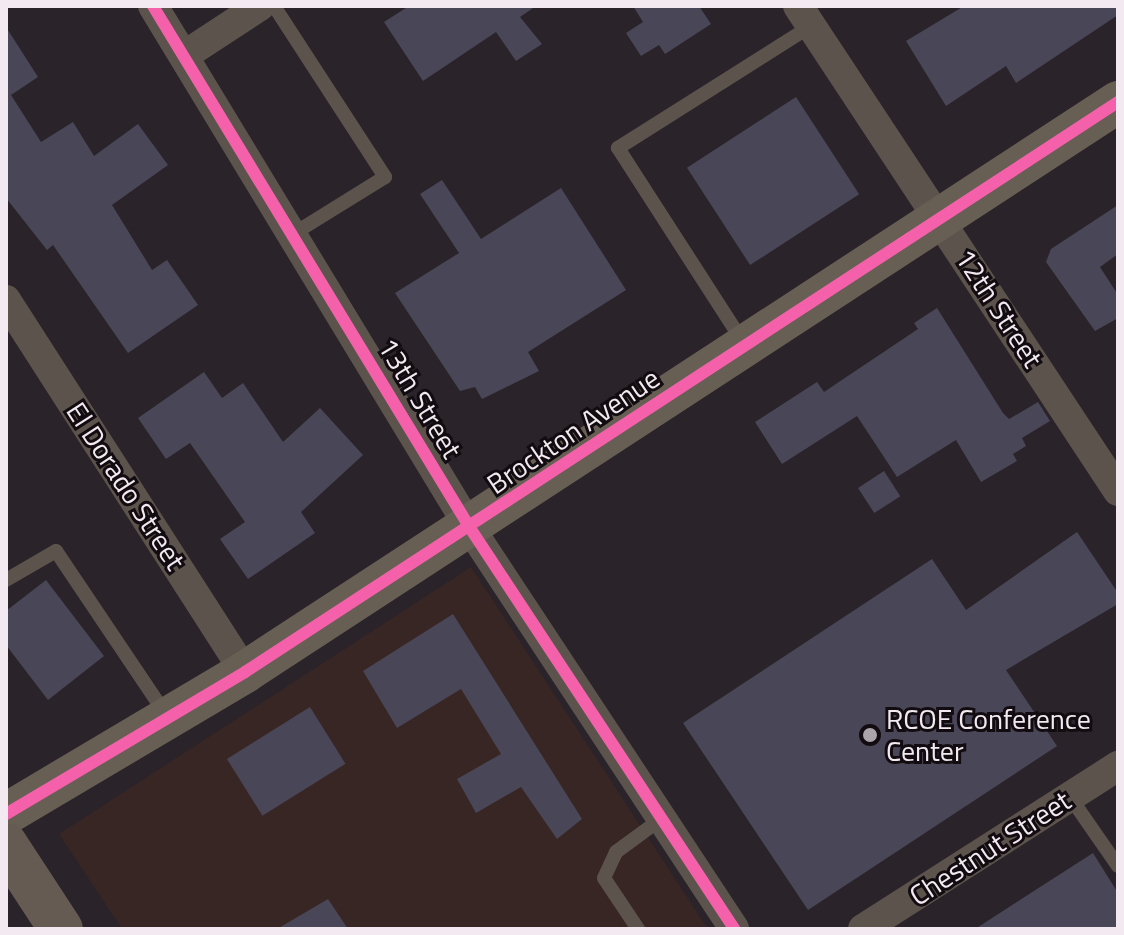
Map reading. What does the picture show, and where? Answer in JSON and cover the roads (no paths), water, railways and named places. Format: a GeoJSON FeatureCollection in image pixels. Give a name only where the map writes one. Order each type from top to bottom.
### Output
{"type":"FeatureCollection","features":[{"type":"Feature","properties":{"kind":"main road","name":"Brockton Avenue"},"geometry":{"type":"LineString","coordinates":[[6,814],[245,672],[470,528],[940,216],[1116,107]]}},
{"type":"Feature","properties":{"kind":"main road"},"geometry":{"type":"LineString","coordinates":[[6,845],[61,929]]}},
{"type":"Feature","properties":{"kind":"street","name":"13th Street"},"geometry":{"type":"LineString","coordinates":[[153,6],[470,528],[734,929]]}},
{"type":"Feature","properties":{"kind":"street"},"geometry":{"type":"LineString","coordinates":[[185,55],[260,6]]}},
{"type":"Feature","properties":{"kind":"street","name":"12th Street"},"geometry":{"type":"LineString","coordinates":[[805,16],[940,216],[1118,491]]}},
{"type":"Feature","properties":{"kind":"street","name":"El Dorado Street"},"geometry":{"type":"LineString","coordinates":[[6,300],[245,672]]}},
{"type":"Feature","properties":{"kind":"street","name":"Chestnut Street"},"geometry":{"type":"LineString","coordinates":[[870,927],[1118,766]]}},
{"type":"Feature","properties":{"kind":"lane"},"geometry":{"type":"LineString","coordinates":[[274,6],[385,177],[293,234]]}},
{"type":"Feature","properties":{"kind":"lane"},"geometry":{"type":"LineString","coordinates":[[745,346],[618,148],[805,16]]}},
{"type":"Feature","properties":{"kind":"lane"},"geometry":{"type":"LineString","coordinates":[[6,580],[56,551],[168,719]]}},
{"type":"Feature","properties":{"kind":"lane"},"geometry":{"type":"LineString","coordinates":[[1070,797],[1118,866]]}},
{"type":"Feature","properties":{"kind":"lane"},"geometry":{"type":"LineString","coordinates":[[638,929],[604,878],[616,852],[661,819]]}},
{"type":"Feature","properties":{"kind":"place","name":"RCOE Conference Center"},"geometry":{"type":"Point","coordinates":[870,735]}}]}
